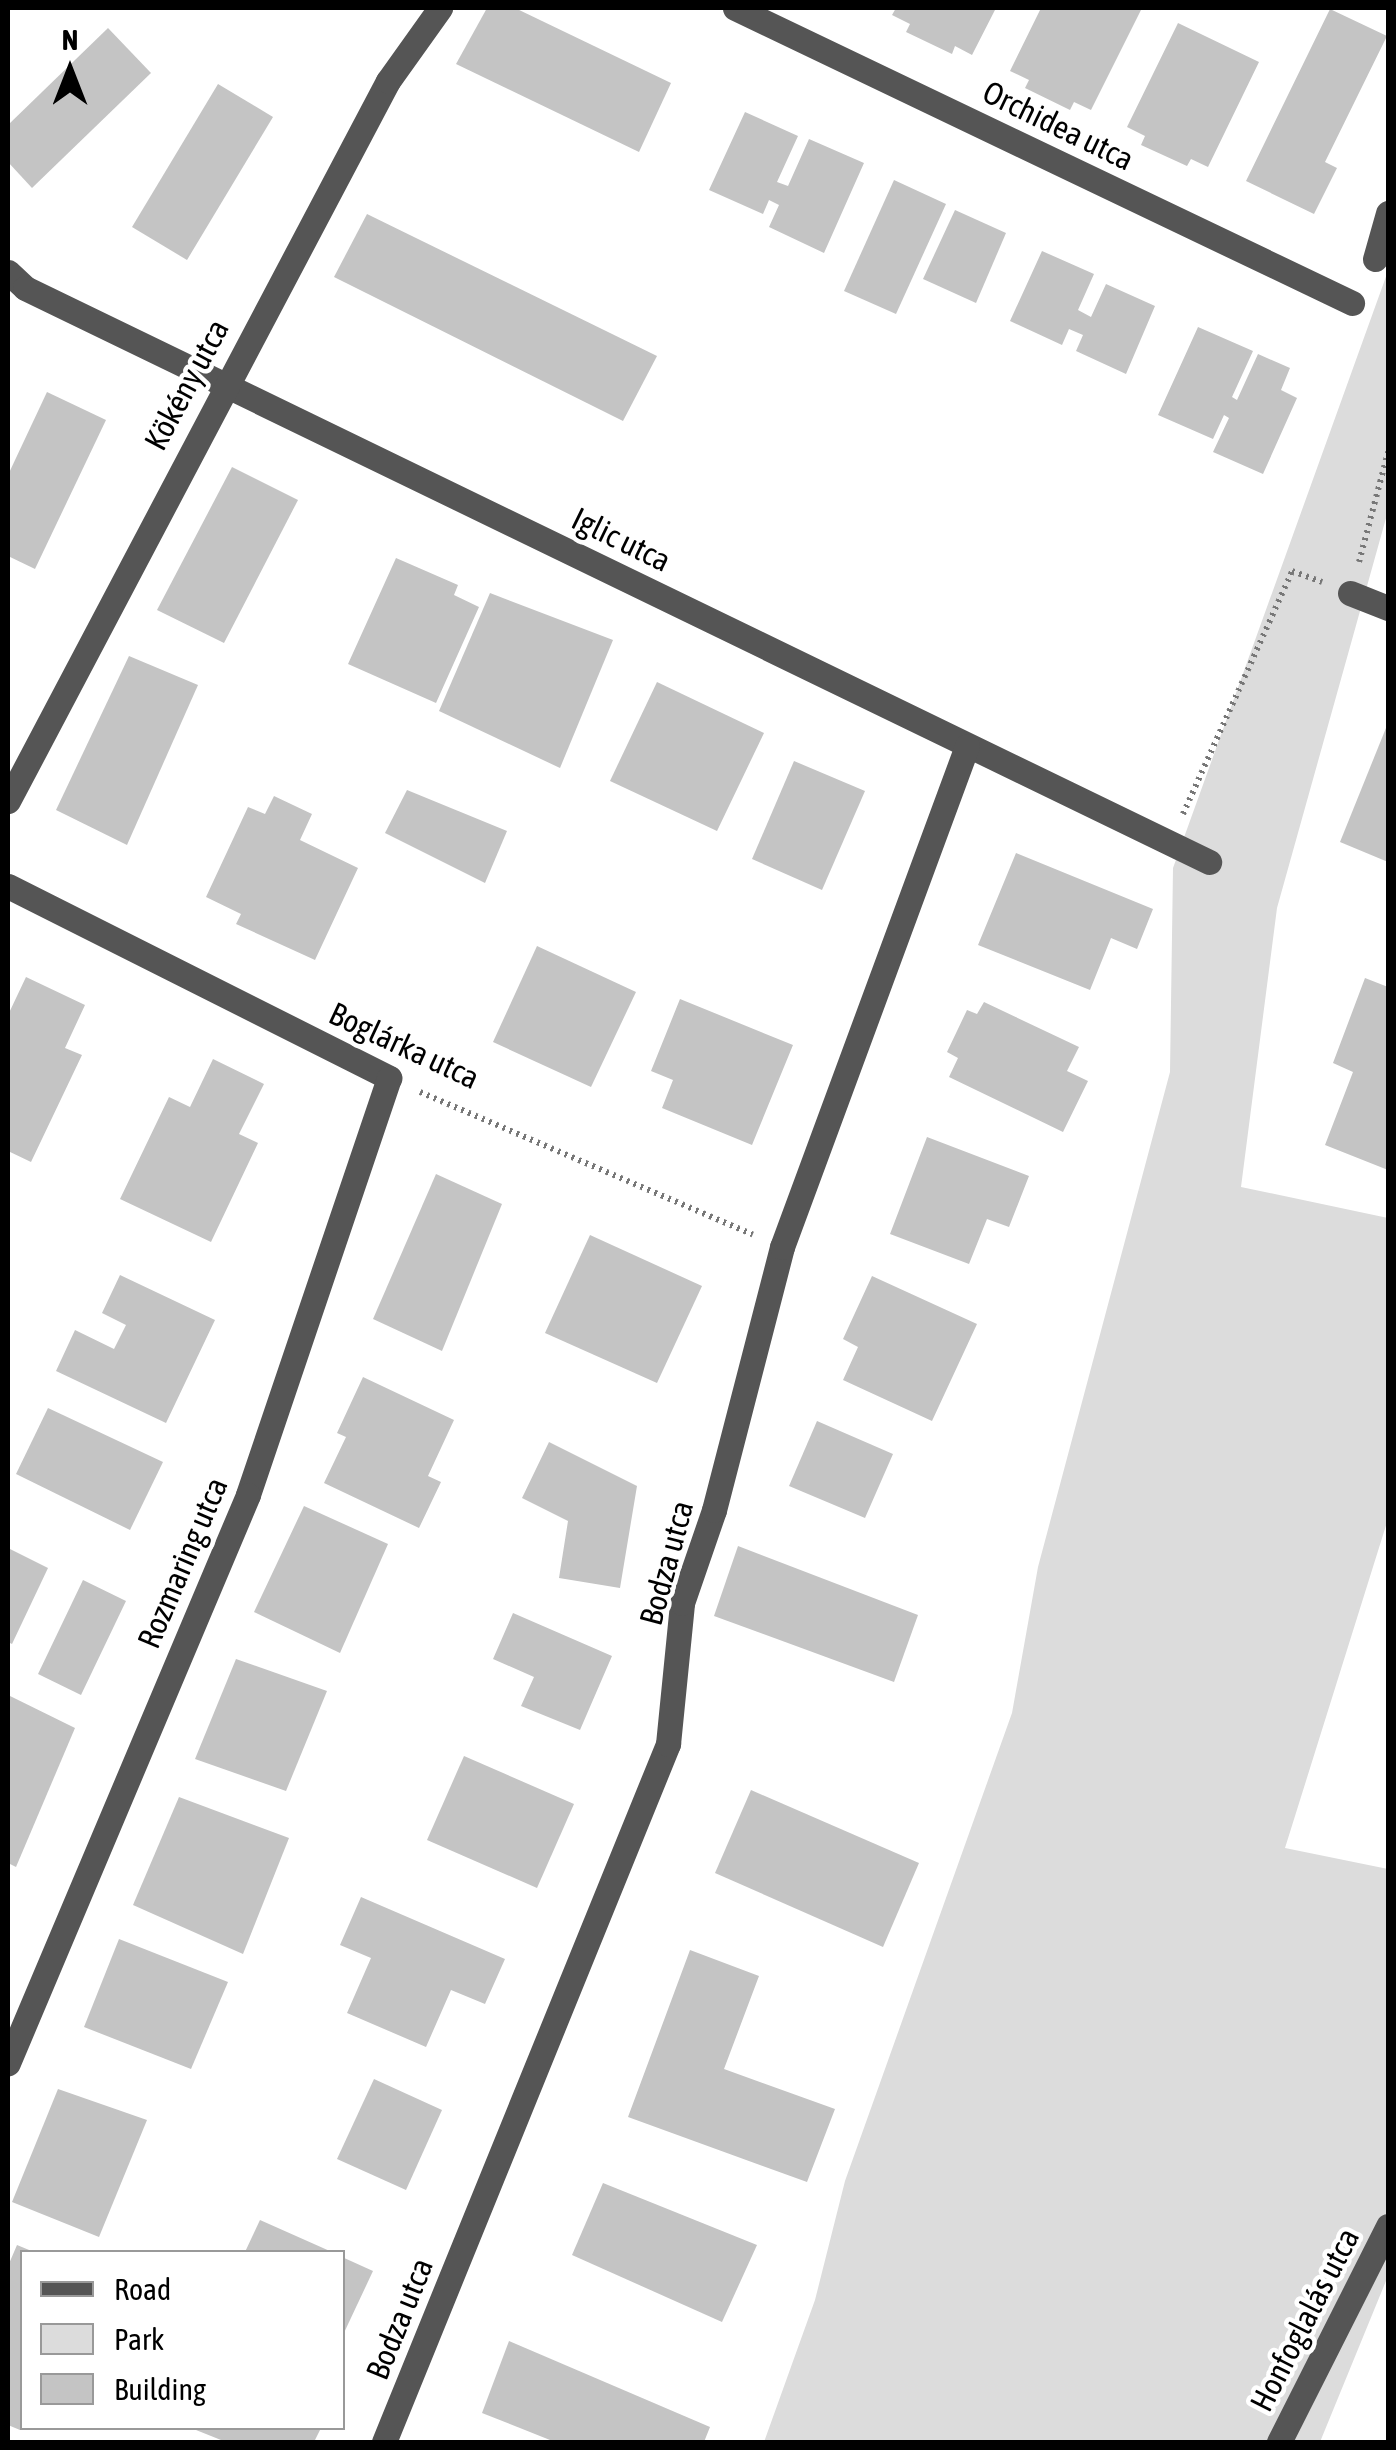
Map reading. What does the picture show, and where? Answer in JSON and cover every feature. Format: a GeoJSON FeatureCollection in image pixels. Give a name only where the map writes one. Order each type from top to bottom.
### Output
{"type":"FeatureCollection","features":[{"type":"Feature","properties":{"kind":"street","name":"Kökény utca"},"geometry":{"type":"LineString","coordinates":[[8,802],[225,382],[388,81],[440,8]]}},
{"type":"Feature","properties":{"kind":"street","name":"Orchidea utca"},"geometry":{"type":"LineString","coordinates":[[735,8],[1352,304]]}},
{"type":"Feature","properties":{"kind":"street"},"geometry":{"type":"LineString","coordinates":[[1375,259],[1388,213]]}},
{"type":"Feature","properties":{"kind":"street","name":"Iglic utca"},"geometry":{"type":"LineString","coordinates":[[8,272],[25,288],[1209,862]]}},
{"type":"Feature","properties":{"kind":"street"},"geometry":{"type":"LineString","coordinates":[[1350,593],[1388,608]]}},
{"type":"Feature","properties":{"kind":"street","name":"Bodza utca"},"geometry":{"type":"LineString","coordinates":[[384,2442],[668,1744],[682,1604],[714,1510],[782,1247],[968,746]]}},
{"type":"Feature","properties":{"kind":"street","name":"Boglárka utca"},"geometry":{"type":"LineString","coordinates":[[8,886],[390,1078]]}},
{"type":"Feature","properties":{"kind":"street","name":"Rozmaring utca"},"geometry":{"type":"LineString","coordinates":[[8,2062],[248,1495],[390,1078]]}},
{"type":"Feature","properties":{"kind":"street","name":"Honfoglalás utca"},"geometry":{"type":"LineString","coordinates":[[1279,2442],[1388,2226]]}},
{"type":"Feature","properties":{"kind":"path"},"geometry":{"type":"LineString","coordinates":[[1170,844],[1292,571],[1350,593],[1388,452]]}},
{"type":"Feature","properties":{"kind":"path","name":"Boglárka utca"},"geometry":{"type":"LineString","coordinates":[[390,1078],[782,1247]]}},
{"type":"Feature","properties":{"kind":"green space"},"geometry":{"type":"Polygon","coordinates":[[[1388,271],[1388,511],[1277,908],[1241,1187],[1388,1218],[1388,1519],[1285,1848],[1388,1869],[1388,2276],[1320,2442],[764,2442],[815,2300],[845,2181],[1012,1713],[1038,1567],[1170,1072],[1173,868],[1388,271]]]}},
{"type":"Feature","properties":{"kind":"building"},"geometry":{"type":"Polygon","coordinates":[[[487,8],[515,8],[671,83],[639,152],[456,64],[487,8]]]}},
{"type":"Feature","properties":{"kind":"building"},"geometry":{"type":"Polygon","coordinates":[[[896,8],[996,8],[972,55],[955,46],[952,54],[906,32],[910,24],[892,15],[896,8]]]}},
{"type":"Feature","properties":{"kind":"building"},"geometry":{"type":"Polygon","coordinates":[[[1041,8],[1142,8],[1091,110],[1074,102],[1070,110],[1025,88],[1029,80],[1010,71],[1041,8]]]}},
{"type":"Feature","properties":{"kind":"building"},"geometry":{"type":"Polygon","coordinates":[[[1330,9],[1387,36],[1325,162],[1337,168],[1314,214],[1246,181],[1330,9]]]}},
{"type":"Feature","properties":{"kind":"building"},"geometry":{"type":"Polygon","coordinates":[[[1178,23],[1259,62],[1208,167],[1191,159],[1187,166],[1141,145],[1145,136],[1127,127],[1178,23]]]}},
{"type":"Feature","properties":{"kind":"building"},"geometry":{"type":"Polygon","coordinates":[[[108,28],[151,73],[32,188],[8,162],[8,125],[108,28]]]}},
{"type":"Feature","properties":{"kind":"building"},"geometry":{"type":"Polygon","coordinates":[[[218,84],[273,117],[187,260],[132,227],[218,84]]]}},
{"type":"Feature","properties":{"kind":"building"},"geometry":{"type":"Polygon","coordinates":[[[745,112],[798,136],[777,182],[788,186],[809,139],[864,163],[824,253],[769,227],[779,205],[769,200],[763,214],[709,190],[745,112]]]}},
{"type":"Feature","properties":{"kind":"building"},"geometry":{"type":"Polygon","coordinates":[[[894,180],[946,204],[896,314],[844,291],[894,180]]]}},
{"type":"Feature","properties":{"kind":"building"},"geometry":{"type":"Polygon","coordinates":[[[955,210],[1006,233],[976,303],[923,279],[955,210]]]}},
{"type":"Feature","properties":{"kind":"building"},"geometry":{"type":"Polygon","coordinates":[[[367,214],[657,356],[623,421],[334,277],[367,214]]]}},
{"type":"Feature","properties":{"kind":"building"},"geometry":{"type":"Polygon","coordinates":[[[1042,251],[1094,274],[1078,310],[1091,317],[1106,284],[1155,306],[1126,374],[1076,351],[1083,335],[1069,329],[1062,345],[1010,321],[1042,251]]]}},
{"type":"Feature","properties":{"kind":"building"},"geometry":{"type":"Polygon","coordinates":[[[1198,327],[1253,351],[1232,397],[1237,400],[1258,354],[1290,368],[1281,390],[1297,398],[1263,474],[1213,452],[1229,418],[1224,415],[1213,439],[1158,415],[1198,327]]]}},
{"type":"Feature","properties":{"kind":"building"},"geometry":{"type":"Polygon","coordinates":[[[47,392],[106,420],[35,569],[8,556],[8,475],[47,392]]]}},
{"type":"Feature","properties":{"kind":"building"},"geometry":{"type":"Polygon","coordinates":[[[232,467],[298,500],[224,643],[157,610],[232,467]]]}},
{"type":"Feature","properties":{"kind":"building"},"geometry":{"type":"Polygon","coordinates":[[[396,558],[458,585],[454,595],[479,607],[436,703],[348,664],[396,558]]]}},
{"type":"Feature","properties":{"kind":"building"},"geometry":{"type":"Polygon","coordinates":[[[490,593],[613,640],[560,768],[439,711],[490,593]]]}},
{"type":"Feature","properties":{"kind":"building"},"geometry":{"type":"Polygon","coordinates":[[[129,656],[198,685],[127,845],[56,810],[129,656]]]}},
{"type":"Feature","properties":{"kind":"building"},"geometry":{"type":"Polygon","coordinates":[[[657,682],[764,733],[717,831],[610,781],[657,682]]]}},
{"type":"Feature","properties":{"kind":"building"},"geometry":{"type":"Polygon","coordinates":[[[1388,723],[1388,862],[1340,842],[1388,723]]]}},
{"type":"Feature","properties":{"kind":"building"},"geometry":{"type":"Polygon","coordinates":[[[794,761],[865,791],[822,890],[752,859],[794,761]]]}},
{"type":"Feature","properties":{"kind":"building"},"geometry":{"type":"Polygon","coordinates":[[[407,790],[507,831],[485,883],[385,833],[407,790]]]}},
{"type":"Feature","properties":{"kind":"building"},"geometry":{"type":"Polygon","coordinates":[[[274,796],[312,814],[300,840],[358,868],[315,960],[236,924],[241,914],[206,897],[248,807],[265,814],[274,796]]]}},
{"type":"Feature","properties":{"kind":"building"},"geometry":{"type":"Polygon","coordinates":[[[1016,853],[1153,909],[1137,949],[1111,938],[1090,990],[978,945],[1016,853]]]}},
{"type":"Feature","properties":{"kind":"building"},"geometry":{"type":"Polygon","coordinates":[[[537,946],[636,992],[591,1087],[493,1042],[537,946]]]}},
{"type":"Feature","properties":{"kind":"building"},"geometry":{"type":"Polygon","coordinates":[[[26,977],[85,1005],[65,1048],[82,1055],[31,1162],[8,1151],[8,1015],[26,977]]]}},
{"type":"Feature","properties":{"kind":"building"},"geometry":{"type":"Polygon","coordinates":[[[1365,978],[1388,987],[1388,1170],[1325,1145],[1353,1072],[1333,1063],[1365,978]]]}},
{"type":"Feature","properties":{"kind":"building"},"geometry":{"type":"Polygon","coordinates":[[[680,999],[793,1045],[752,1145],[662,1108],[673,1080],[651,1071],[680,999]]]}},
{"type":"Feature","properties":{"kind":"building"},"geometry":{"type":"Polygon","coordinates":[[[984,1002],[1079,1047],[1067,1071],[1088,1081],[1063,1132],[949,1077],[958,1058],[947,1052],[967,1010],[977,1014],[984,1002]]]}},
{"type":"Feature","properties":{"kind":"building"},"geometry":{"type":"Polygon","coordinates":[[[213,1059],[264,1084],[239,1134],[258,1143],[211,1242],[120,1199],[169,1097],[190,1107],[213,1059]]]}},
{"type":"Feature","properties":{"kind":"building"},"geometry":{"type":"Polygon","coordinates":[[[927,1137],[1029,1176],[1009,1227],[987,1219],[969,1264],[890,1234],[927,1137]]]}},
{"type":"Feature","properties":{"kind":"building"},"geometry":{"type":"Polygon","coordinates":[[[436,1174],[502,1204],[442,1351],[373,1319],[436,1174]]]}},
{"type":"Feature","properties":{"kind":"building"},"geometry":{"type":"Polygon","coordinates":[[[590,1235],[702,1286],[657,1383],[545,1333],[590,1235]]]}},
{"type":"Feature","properties":{"kind":"building"},"geometry":{"type":"Polygon","coordinates":[[[120,1275],[215,1320],[166,1423],[56,1371],[75,1330],[114,1349],[126,1325],[102,1313],[120,1275]]]}},
{"type":"Feature","properties":{"kind":"building"},"geometry":{"type":"Polygon","coordinates":[[[872,1276],[977,1324],[932,1421],[843,1380],[858,1347],[843,1339],[872,1276]]]}},
{"type":"Feature","properties":{"kind":"building"},"geometry":{"type":"Polygon","coordinates":[[[363,1377],[454,1420],[428,1476],[441,1482],[419,1528],[324,1483],[346,1437],[337,1433],[363,1377]]]}},
{"type":"Feature","properties":{"kind":"building"},"geometry":{"type":"Polygon","coordinates":[[[48,1408],[163,1462],[130,1530],[16,1474],[48,1408]]]}},
{"type":"Feature","properties":{"kind":"building"},"geometry":{"type":"Polygon","coordinates":[[[817,1421],[893,1454],[865,1518],[789,1486],[817,1421]]]}},
{"type":"Feature","properties":{"kind":"building"},"geometry":{"type":"Polygon","coordinates":[[[549,1442],[637,1486],[620,1588],[559,1578],[568,1521],[522,1498],[549,1442]]]}},
{"type":"Feature","properties":{"kind":"building"},"geometry":{"type":"Polygon","coordinates":[[[304,1506],[388,1544],[340,1653],[254,1612],[304,1506]]]}},
{"type":"Feature","properties":{"kind":"building"},"geometry":{"type":"Polygon","coordinates":[[[738,1546],[918,1615],[894,1682],[714,1616],[738,1546]]]}},
{"type":"Feature","properties":{"kind":"building"},"geometry":{"type":"Polygon","coordinates":[[[8,1548],[48,1568],[12,1644],[8,1642],[8,1548]]]}},
{"type":"Feature","properties":{"kind":"building"},"geometry":{"type":"Polygon","coordinates":[[[83,1580],[126,1601],[81,1695],[38,1674],[83,1580]]]}},
{"type":"Feature","properties":{"kind":"building"},"geometry":{"type":"Polygon","coordinates":[[[513,1613],[612,1656],[580,1730],[521,1706],[534,1677],[493,1659],[513,1613]]]}},
{"type":"Feature","properties":{"kind":"building"},"geometry":{"type":"Polygon","coordinates":[[[236,1659],[327,1691],[286,1791],[195,1759],[236,1659]]]}},
{"type":"Feature","properties":{"kind":"building"},"geometry":{"type":"Polygon","coordinates":[[[8,1695],[75,1728],[16,1867],[8,1863],[8,1695]]]}},
{"type":"Feature","properties":{"kind":"building"},"geometry":{"type":"Polygon","coordinates":[[[464,1756],[574,1804],[537,1888],[427,1840],[464,1756]]]}},
{"type":"Feature","properties":{"kind":"building"},"geometry":{"type":"Polygon","coordinates":[[[751,1790],[919,1863],[883,1947],[715,1873],[751,1790]]]}},
{"type":"Feature","properties":{"kind":"building"},"geometry":{"type":"Polygon","coordinates":[[[179,1797],[289,1838],[243,1954],[133,1905],[179,1797]]]}},
{"type":"Feature","properties":{"kind":"building"},"geometry":{"type":"Polygon","coordinates":[[[361,1897],[505,1959],[485,2004],[451,1990],[426,2047],[347,2013],[371,1958],[340,1945],[361,1897]]]}},
{"type":"Feature","properties":{"kind":"building"},"geometry":{"type":"Polygon","coordinates":[[[119,1939],[228,1982],[191,2069],[84,2027],[119,1939]]]}},
{"type":"Feature","properties":{"kind":"building"},"geometry":{"type":"Polygon","coordinates":[[[690,1950],[759,1976],[724,2069],[835,2109],[807,2182],[628,2117],[690,1950]]]}},
{"type":"Feature","properties":{"kind":"building"},"geometry":{"type":"Polygon","coordinates":[[[374,2079],[442,2110],[406,2190],[337,2159],[374,2079]]]}},
{"type":"Feature","properties":{"kind":"building"},"geometry":{"type":"Polygon","coordinates":[[[58,2089],[147,2120],[99,2237],[12,2202],[58,2089]]]}},
{"type":"Feature","properties":{"kind":"building"},"geometry":{"type":"Polygon","coordinates":[[[603,2183],[757,2245],[722,2322],[572,2255],[603,2183]]]}},
{"type":"Feature","properties":{"kind":"building"},"geometry":{"type":"Polygon","coordinates":[[[260,2220],[328,2250],[246,2250],[260,2220]]]}},
{"type":"Feature","properties":{"kind":"building"},"geometry":{"type":"Polygon","coordinates":[[[17,2245],[29,2250],[20,2250],[20,2430],[8,2425],[8,2266],[17,2245]]]}},
{"type":"Feature","properties":{"kind":"building"},"geometry":{"type":"Polygon","coordinates":[[[345,2258],[373,2271],[345,2331],[345,2258]]]}},
{"type":"Feature","properties":{"kind":"building"},"geometry":{"type":"Polygon","coordinates":[[[509,2341],[710,2427],[704,2442],[555,2442],[482,2413],[509,2341]]]}},
{"type":"Feature","properties":{"kind":"building"},"geometry":{"type":"Polygon","coordinates":[[[196,2430],[320,2430],[314,2442],[226,2442],[196,2430]]]}}]}
